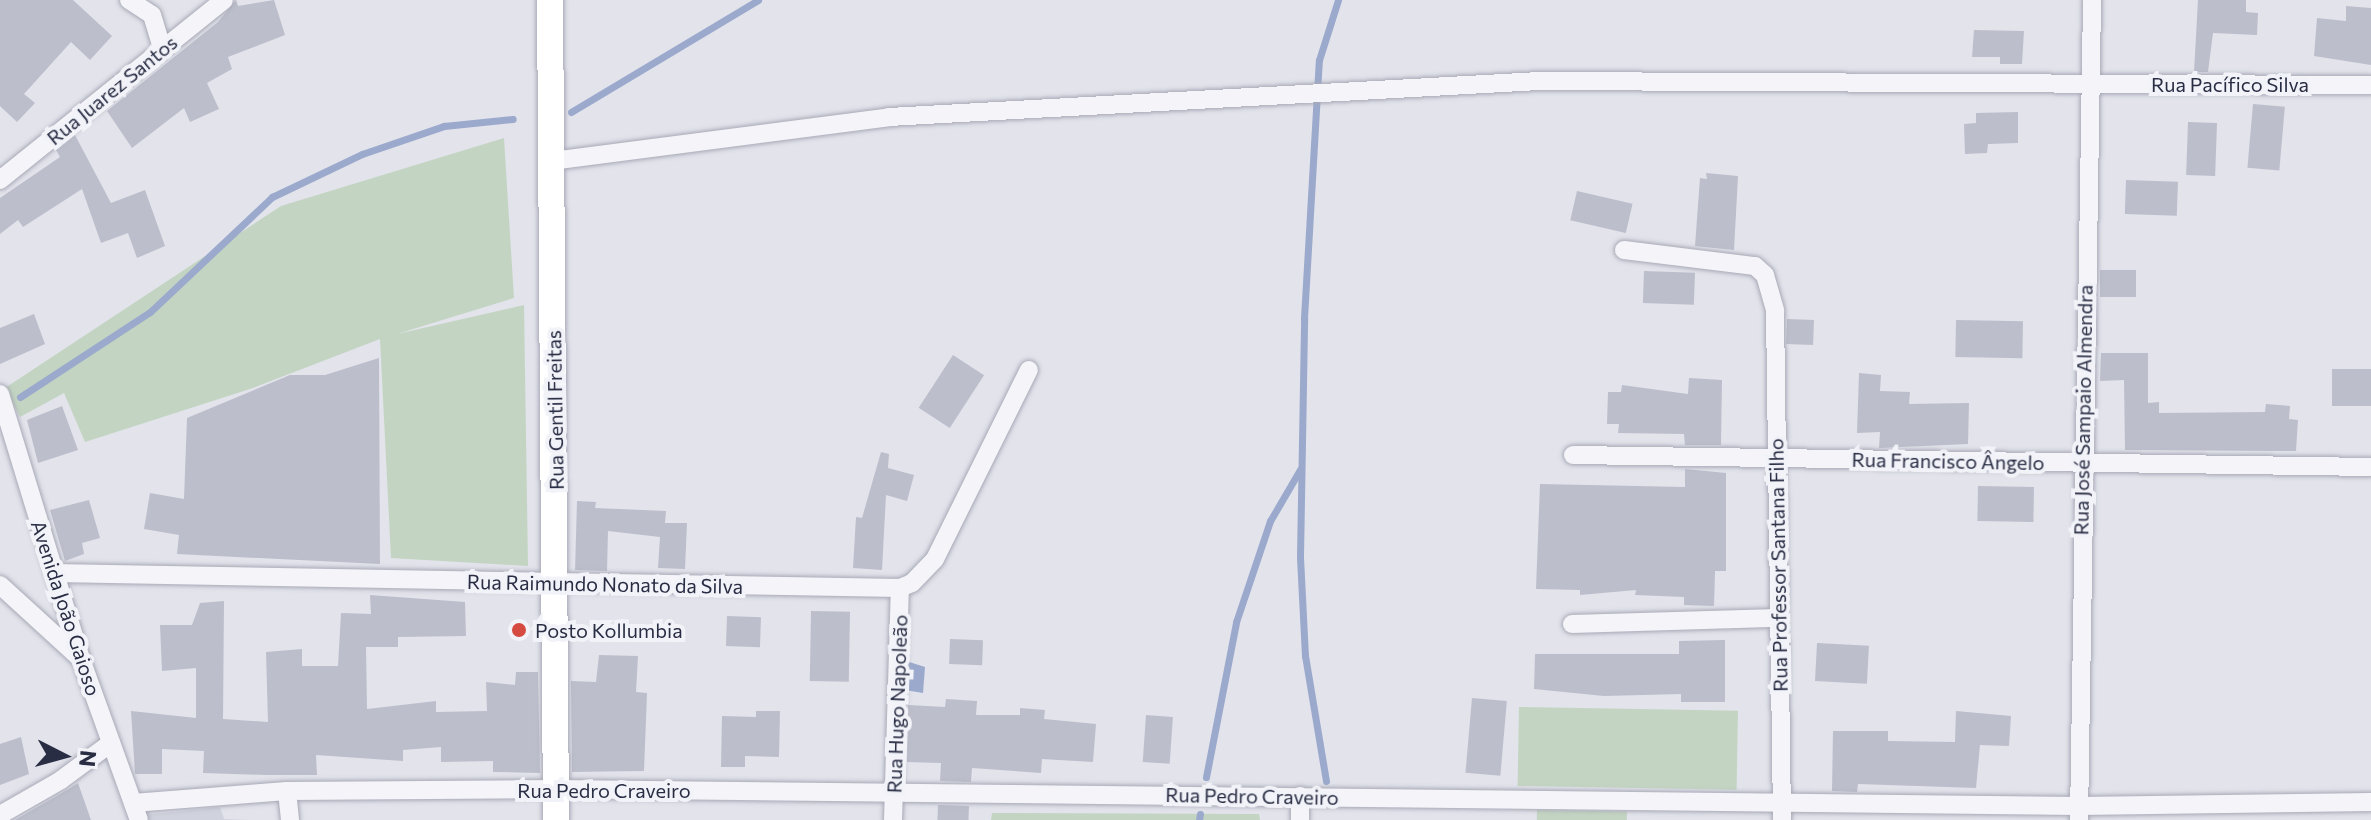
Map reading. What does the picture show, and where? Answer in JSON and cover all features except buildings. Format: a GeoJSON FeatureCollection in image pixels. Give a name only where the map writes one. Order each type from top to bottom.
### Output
{"type":"FeatureCollection","features":[{"type":"Feature","properties":{"kind":"main road","name":"Rua Gentil Freitas"},"geometry":{"type":"LineString","coordinates":[[550,0],[558,586],[556,820]]}},
{"type":"Feature","properties":{"kind":"street"},"geometry":{"type":"LineString","coordinates":[[129,0],[150,8],[162,48]]}},
{"type":"Feature","properties":{"kind":"street","name":"Rua Juarez Santos"},"geometry":{"type":"LineString","coordinates":[[0,180],[224,0]]}},
{"type":"Feature","properties":{"kind":"street","name":"Rua José Sampaio Almendra"},"geometry":{"type":"LineString","coordinates":[[2079,813],[2081,462],[2092,0]]}},
{"type":"Feature","properties":{"kind":"street","name":"Rua Pacífico Silva"},"geometry":{"type":"LineString","coordinates":[[552,161],[889,117],[1539,81],[2371,85]]}},
{"type":"Feature","properties":{"kind":"street","name":"Rua Professor Santana Filho"},"geometry":{"type":"LineString","coordinates":[[1624,250],[1755,266],[1765,275],[1775,311],[1781,812]]}},
{"type":"Feature","properties":{"kind":"street"},"geometry":{"type":"LineString","coordinates":[[900,588],[912,583],[935,559],[1029,370]]}},
{"type":"Feature","properties":{"kind":"street","name":"Avenida João Gaioso"},"geometry":{"type":"LineString","coordinates":[[0,394],[81,659],[136,811]]}},
{"type":"Feature","properties":{"kind":"street","name":"Rua Francisco Ângelo"},"geometry":{"type":"LineString","coordinates":[[1573,455],[2371,467]]}},
{"type":"Feature","properties":{"kind":"street","name":"Rua Raimundo Nonato da Silva"},"geometry":{"type":"LineString","coordinates":[[54,573],[312,575],[558,586],[900,588]]}},
{"type":"Feature","properties":{"kind":"street"},"geometry":{"type":"LineString","coordinates":[[0,585],[81,659]]}},
{"type":"Feature","properties":{"kind":"street","name":"Rua Hugo Napoleão"},"geometry":{"type":"LineString","coordinates":[[893,820],[900,588]]}},
{"type":"Feature","properties":{"kind":"street"},"geometry":{"type":"LineString","coordinates":[[1572,624],[1778,618]]}},
{"type":"Feature","properties":{"kind":"street"},"geometry":{"type":"LineString","coordinates":[[0,815],[61,780],[111,743]]}},
{"type":"Feature","properties":{"kind":"street","name":"Rua Pedro Craveiro"},"geometry":{"type":"LineString","coordinates":[[136,811],[287,791],[556,789],[1300,796],[1781,812],[2079,813],[2371,802]]}},
{"type":"Feature","properties":{"kind":"street"},"geometry":{"type":"LineString","coordinates":[[287,791],[290,820]]}},
{"type":"Feature","properties":{"kind":"street"},"geometry":{"type":"LineString","coordinates":[[1300,796],[1300,820]]}},
{"type":"Feature","properties":{"kind":"shaded area"},"geometry":{"type":"Polygon","coordinates":[[[220,807],[224,819],[250,820],[146,820],[145,815],[220,807]]]}},
{"type":"Feature","properties":{"kind":"green space"},"geometry":{"type":"Polygon","coordinates":[[[504,138],[514,298],[397,334],[524,305],[528,566],[391,558],[380,339],[253,388],[85,442],[64,393],[20,417],[5,388],[281,206],[504,138]]]}},
{"type":"Feature","properties":{"kind":"green space"},"geometry":{"type":"Polygon","coordinates":[[[1519,707],[1738,711],[1737,790],[1518,786],[1519,707]]]}},
{"type":"Feature","properties":{"kind":"green space"},"geometry":{"type":"Polygon","coordinates":[[[1537,810],[1627,812],[1627,820],[1537,820],[1537,810]]]}},
{"type":"Feature","properties":{"kind":"green space"},"geometry":{"type":"Polygon","coordinates":[[[992,813],[1259,814],[1260,820],[991,820],[992,813]]]}},
{"type":"Feature","properties":{"kind":"water"},"geometry":{"type":"Polygon","coordinates":[[[906,661],[925,667],[923,693],[899,689],[906,661]]]}},
{"type":"Feature","properties":{"kind":"waterway"},"geometry":{"type":"LineString","coordinates":[[571,112],[758,0]]}},
{"type":"Feature","properties":{"kind":"waterway"},"geometry":{"type":"LineString","coordinates":[[1326,781],[1305,656],[1300,556],[1304,318],[1319,60],[1338,0]]}},
{"type":"Feature","properties":{"kind":"waterway"},"geometry":{"type":"LineString","coordinates":[[20,397],[150,312],[272,197],[362,154],[444,126],[513,119]]}},
{"type":"Feature","properties":{"kind":"waterway"},"geometry":{"type":"LineString","coordinates":[[1206,777],[1236,622],[1270,521],[1301,468]]}},
{"type":"Feature","properties":{"kind":"waterway"},"geometry":{"type":"LineString","coordinates":[[1199,820],[1200,814]]}},
{"type":"Feature","properties":{"kind":"place","name":"Posto Kollumbia"},"geometry":{"type":"Point","coordinates":[519,630]}}]}
